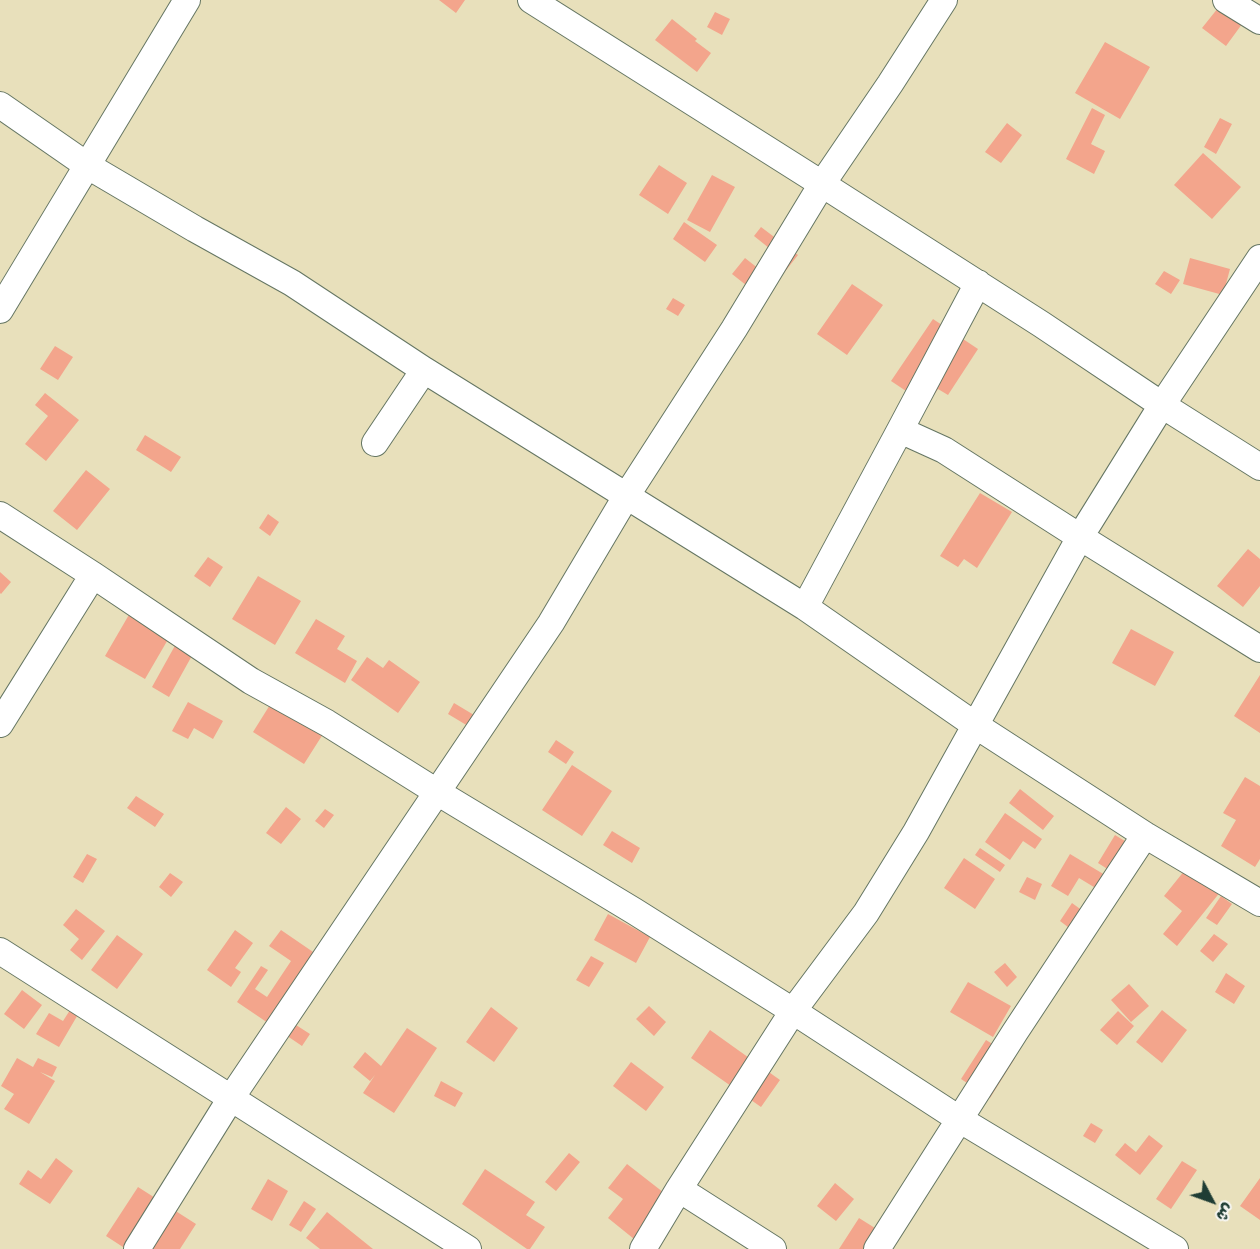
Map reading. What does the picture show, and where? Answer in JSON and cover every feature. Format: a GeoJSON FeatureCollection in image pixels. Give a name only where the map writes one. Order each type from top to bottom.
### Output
{"type":"FeatureCollection","features":[{"type":"Feature","properties":{"kind":"street"},"geometry":{"type":"LineString","coordinates":[[0,310],[187,0]]}},
{"type":"Feature","properties":{"kind":"street"},"geometry":{"type":"LineString","coordinates":[[531,0],[978,283],[1260,467]]}},
{"type":"Feature","properties":{"kind":"street"},"geometry":{"type":"LineString","coordinates":[[137,1249],[231,1098],[551,623],[627,495],[734,329],[822,184],[944,0]]}},
{"type":"Feature","properties":{"kind":"street"},"geometry":{"type":"LineString","coordinates":[[1226,0],[1260,21]]}},
{"type":"Feature","properties":{"kind":"street"},"geometry":{"type":"LineString","coordinates":[[0,105],[88,166],[292,283],[424,370],[805,607],[975,725],[1145,836],[1260,903]]}},
{"type":"Feature","properties":{"kind":"street"},"geometry":{"type":"LineString","coordinates":[[643,1249],[793,1011],[866,913],[916,832],[1080,537],[1162,405],[1258,264]]}},
{"type":"Feature","properties":{"kind":"street"},"geometry":{"type":"LineString","coordinates":[[805,607],[978,283]]}},
{"type":"Feature","properties":{"kind":"street"},"geometry":{"type":"LineString","coordinates":[[375,443],[424,370]]}},
{"type":"Feature","properties":{"kind":"street"},"geometry":{"type":"LineString","coordinates":[[900,430],[944,450],[1260,649]]}},
{"type":"Feature","properties":{"kind":"street"},"geometry":{"type":"LineString","coordinates":[[0,515],[251,681],[327,723],[644,917],[959,1119],[1175,1249]]}},
{"type":"Feature","properties":{"kind":"street"},"geometry":{"type":"LineString","coordinates":[[0,724],[93,575]]}},
{"type":"Feature","properties":{"kind":"street"},"geometry":{"type":"LineString","coordinates":[[877,1249],[1015,1032],[1145,836]]}},
{"type":"Feature","properties":{"kind":"street"},"geometry":{"type":"LineString","coordinates":[[0,951],[468,1249]]}},
{"type":"Feature","properties":{"kind":"street"},"geometry":{"type":"LineString","coordinates":[[679,1189],[773,1249]]}},
{"type":"Feature","properties":{"kind":"building"},"geometry":{"type":"Polygon","coordinates":[[[439,0],[465,0],[456,13],[439,0]]]}},
{"type":"Feature","properties":{"kind":"building"},"geometry":{"type":"Polygon","coordinates":[[[1222,3],[1245,20],[1226,46],[1202,28],[1222,3]]]}},
{"type":"Feature","properties":{"kind":"building"},"geometry":{"type":"Polygon","coordinates":[[[715,12],[730,19],[722,35],[707,27],[715,12]]]}},
{"type":"Feature","properties":{"kind":"building"},"geometry":{"type":"Polygon","coordinates":[[[672,19],[711,53],[697,72],[655,40],[672,19]]]}},
{"type":"Feature","properties":{"kind":"building"},"geometry":{"type":"Polygon","coordinates":[[[1105,42],[1150,67],[1120,119],[1075,93],[1105,42]]]}},
{"type":"Feature","properties":{"kind":"building"},"geometry":{"type":"Polygon","coordinates":[[[1092,108],[1105,115],[1091,144],[1105,151],[1094,174],[1066,159],[1092,108]]]}},
{"type":"Feature","properties":{"kind":"building"},"geometry":{"type":"Polygon","coordinates":[[[1220,118],[1232,124],[1216,154],[1204,147],[1220,118]]]}},
{"type":"Feature","properties":{"kind":"building"},"geometry":{"type":"Polygon","coordinates":[[[1007,123],[1022,135],[1001,163],[985,152],[1007,123]]]}},
{"type":"Feature","properties":{"kind":"building"},"geometry":{"type":"Polygon","coordinates":[[[1203,153],[1241,187],[1212,219],[1174,185],[1203,153]]]}},
{"type":"Feature","properties":{"kind":"building"},"geometry":{"type":"Polygon","coordinates":[[[659,165],[687,183],[668,214],[639,195],[659,165]]]}},
{"type":"Feature","properties":{"kind":"building"},"geometry":{"type":"Polygon","coordinates":[[[712,175],[735,187],[710,232],[687,220],[712,175]]]}},
{"type":"Feature","properties":{"kind":"building"},"geometry":{"type":"Polygon","coordinates":[[[684,222],[717,245],[705,262],[673,239],[684,222]]]}},
{"type":"Feature","properties":{"kind":"building"},"geometry":{"type":"Polygon","coordinates":[[[761,227],[798,255],[780,278],[779,256],[754,236],[761,227]]]}},
{"type":"Feature","properties":{"kind":"building"},"geometry":{"type":"Polygon","coordinates":[[[745,258],[764,273],[751,289],[732,274],[745,258]]]}},
{"type":"Feature","properties":{"kind":"building"},"geometry":{"type":"Polygon","coordinates":[[[1190,258],[1230,269],[1223,295],[1183,284],[1190,258]]]}},
{"type":"Feature","properties":{"kind":"building"},"geometry":{"type":"Polygon","coordinates":[[[1164,271],[1180,280],[1171,294],[1155,284],[1164,271]]]}},
{"type":"Feature","properties":{"kind":"building"},"geometry":{"type":"Polygon","coordinates":[[[852,284],[883,305],[847,355],[817,334],[852,284]]]}},
{"type":"Feature","properties":{"kind":"building"},"geometry":{"type":"Polygon","coordinates":[[[673,298],[685,305],[678,316],[666,309],[673,298]]]}},
{"type":"Feature","properties":{"kind":"building"},"geometry":{"type":"Polygon","coordinates":[[[933,319],[978,349],[948,395],[938,389],[927,405],[891,381],[933,319]]]}},
{"type":"Feature","properties":{"kind":"building"},"geometry":{"type":"Polygon","coordinates":[[[55,346],[73,357],[58,380],[40,369],[55,346]]]}},
{"type":"Feature","properties":{"kind":"building"},"geometry":{"type":"Polygon","coordinates":[[[45,393],[79,420],[46,461],[25,444],[48,416],[35,405],[45,393]]]}},
{"type":"Feature","properties":{"kind":"building"},"geometry":{"type":"Polygon","coordinates":[[[145,435],[181,457],[171,472],[136,450],[145,435]]]}},
{"type":"Feature","properties":{"kind":"building"},"geometry":{"type":"Polygon","coordinates":[[[86,470],[110,489],[77,530],[53,511],[86,470]]]}},
{"type":"Feature","properties":{"kind":"building"},"geometry":{"type":"Polygon","coordinates":[[[980,493],[1012,512],[977,568],[964,559],[958,567],[940,556],[980,493]]]}},
{"type":"Feature","properties":{"kind":"building"},"geometry":{"type":"Polygon","coordinates":[[[268,514],[279,522],[270,536],[259,528],[268,514]]]}},
{"type":"Feature","properties":{"kind":"building"},"geometry":{"type":"Polygon","coordinates":[[[1248,549],[1260,559],[1260,586],[1243,607],[1217,586],[1248,549]]]}},
{"type":"Feature","properties":{"kind":"building"},"geometry":{"type":"Polygon","coordinates":[[[208,557],[223,567],[210,587],[194,576],[208,557]]]}},
{"type":"Feature","properties":{"kind":"building"},"geometry":{"type":"Polygon","coordinates":[[[0,572],[11,582],[1,594],[0,593],[0,572]]]}},
{"type":"Feature","properties":{"kind":"building"},"geometry":{"type":"Polygon","coordinates":[[[258,576],[301,601],[275,645],[232,619],[258,576]]]}},
{"type":"Feature","properties":{"kind":"building"},"geometry":{"type":"Polygon","coordinates":[[[130,613],[170,636],[145,679],[105,656],[130,613]]]}},
{"type":"Feature","properties":{"kind":"building"},"geometry":{"type":"Polygon","coordinates":[[[316,619],[345,636],[337,649],[357,661],[345,683],[295,653],[316,619]]]}},
{"type":"Feature","properties":{"kind":"building"},"geometry":{"type":"Polygon","coordinates":[[[1131,629],[1174,652],[1155,686],[1112,663],[1131,629]]]}},
{"type":"Feature","properties":{"kind":"building"},"geometry":{"type":"Polygon","coordinates":[[[177,642],[194,652],[169,697],[152,687],[177,642]]]}},
{"type":"Feature","properties":{"kind":"building"},"geometry":{"type":"Polygon","coordinates":[[[367,657],[383,668],[389,660],[420,682],[398,713],[351,680],[367,657]]]}},
{"type":"Feature","properties":{"kind":"building"},"geometry":{"type":"Polygon","coordinates":[[[1260,675],[1260,733],[1234,716],[1260,675]]]}},
{"type":"Feature","properties":{"kind":"building"},"geometry":{"type":"Polygon","coordinates":[[[278,692],[330,723],[304,764],[253,732],[278,692]]]}},
{"type":"Feature","properties":{"kind":"building"},"geometry":{"type":"Polygon","coordinates":[[[188,702],[223,721],[213,739],[194,728],[188,739],[172,731],[188,702]]]}},
{"type":"Feature","properties":{"kind":"building"},"geometry":{"type":"Polygon","coordinates":[[[454,703],[479,718],[473,729],[448,714],[454,703]]]}},
{"type":"Feature","properties":{"kind":"building"},"geometry":{"type":"Polygon","coordinates":[[[556,740],[574,752],[566,764],[548,752],[556,740]]]}},
{"type":"Feature","properties":{"kind":"building"},"geometry":{"type":"Polygon","coordinates":[[[572,765],[612,791],[582,836],[542,810],[572,765]]]}},
{"type":"Feature","properties":{"kind":"building"},"geometry":{"type":"Polygon","coordinates":[[[1245,777],[1260,786],[1260,859],[1255,867],[1221,846],[1236,820],[1223,813],[1245,777]]]}},
{"type":"Feature","properties":{"kind":"building"},"geometry":{"type":"Polygon","coordinates":[[[1020,789],[1054,816],[1043,830],[1009,803],[1020,789]]]}},
{"type":"Feature","properties":{"kind":"building"},"geometry":{"type":"Polygon","coordinates":[[[136,796],[164,814],[155,827],[127,808],[136,796]]]}},
{"type":"Feature","properties":{"kind":"building"},"geometry":{"type":"Polygon","coordinates":[[[286,807],[301,819],[281,844],[266,833],[286,807]]]}},
{"type":"Feature","properties":{"kind":"building"},"geometry":{"type":"Polygon","coordinates":[[[325,809],[334,815],[324,828],[315,821],[325,809]]]}},
{"type":"Feature","properties":{"kind":"building"},"geometry":{"type":"Polygon","coordinates":[[[1005,813],[1042,839],[1035,849],[1023,841],[1010,860],[985,842],[1005,813]]]}},
{"type":"Feature","properties":{"kind":"building"},"geometry":{"type":"Polygon","coordinates":[[[612,831],[640,848],[632,863],[603,845],[612,831]]]}},
{"type":"Feature","properties":{"kind":"building"},"geometry":{"type":"Polygon","coordinates":[[[1115,835],[1138,849],[1120,877],[1098,863],[1115,835]]]}},
{"type":"Feature","properties":{"kind":"building"},"geometry":{"type":"Polygon","coordinates":[[[980,848],[1005,865],[1000,872],[975,855],[980,848]]]}},
{"type":"Feature","properties":{"kind":"building"},"geometry":{"type":"Polygon","coordinates":[[[87,854],[97,859],[83,883],[73,877],[87,854]]]}},
{"type":"Feature","properties":{"kind":"building"},"geometry":{"type":"Polygon","coordinates":[[[1070,854],[1115,881],[1107,895],[1079,878],[1068,896],[1051,886],[1070,854]]]}},
{"type":"Feature","properties":{"kind":"building"},"geometry":{"type":"Polygon","coordinates":[[[964,858],[995,879],[975,909],[944,888],[964,858]]]}},
{"type":"Feature","properties":{"kind":"building"},"geometry":{"type":"Polygon","coordinates":[[[1189,865],[1221,891],[1177,946],[1163,934],[1182,911],[1164,896],[1189,865]]]}},
{"type":"Feature","properties":{"kind":"building"},"geometry":{"type":"Polygon","coordinates":[[[170,873],[183,882],[171,897],[159,887],[170,873]]]}},
{"type":"Feature","properties":{"kind":"building"},"geometry":{"type":"Polygon","coordinates":[[[1027,877],[1042,884],[1035,900],[1019,892],[1027,877]]]}},
{"type":"Feature","properties":{"kind":"building"},"geometry":{"type":"Polygon","coordinates":[[[1221,896],[1232,904],[1217,925],[1206,918],[1221,896]]]}},
{"type":"Feature","properties":{"kind":"building"},"geometry":{"type":"Polygon","coordinates":[[[1072,903],[1098,922],[1085,940],[1060,921],[1072,903]]]}},
{"type":"Feature","properties":{"kind":"building"},"geometry":{"type":"Polygon","coordinates":[[[76,909],[105,931],[82,960],[70,950],[79,939],[63,925],[76,909]]]}},
{"type":"Feature","properties":{"kind":"building"},"geometry":{"type":"Polygon","coordinates":[[[608,914],[650,937],[636,963],[594,940],[608,914]]]}},
{"type":"Feature","properties":{"kind":"building"},"geometry":{"type":"Polygon","coordinates":[[[235,930],[253,943],[235,968],[241,972],[231,987],[207,970],[235,930]]]}},
{"type":"Feature","properties":{"kind":"building"},"geometry":{"type":"Polygon","coordinates":[[[281,930],[335,967],[296,1025],[310,1034],[302,1046],[237,1002],[261,966],[268,970],[255,989],[267,997],[291,961],[269,946],[281,930]]]}},
{"type":"Feature","properties":{"kind":"building"},"geometry":{"type":"Polygon","coordinates":[[[1214,934],[1228,944],[1213,962],[1200,951],[1214,934]]]}},
{"type":"Feature","properties":{"kind":"building"},"geometry":{"type":"Polygon","coordinates":[[[117,935],[143,954],[117,989],[91,970],[117,935]]]}},
{"type":"Feature","properties":{"kind":"building"},"geometry":{"type":"Polygon","coordinates":[[[591,956],[604,963],[589,987],[576,980],[591,956]]]}},
{"type":"Feature","properties":{"kind":"building"},"geometry":{"type":"Polygon","coordinates":[[[1005,963],[1017,977],[1007,987],[994,972],[1005,963]]]}},
{"type":"Feature","properties":{"kind":"building"},"geometry":{"type":"Polygon","coordinates":[[[1226,973],[1245,986],[1234,1004],[1215,992],[1226,973]]]}},
{"type":"Feature","properties":{"kind":"building"},"geometry":{"type":"Polygon","coordinates":[[[968,982],[1011,1006],[993,1037],[950,1012],[968,982]]]}},
{"type":"Feature","properties":{"kind":"building"},"geometry":{"type":"Polygon","coordinates":[[[1129,984],[1149,1006],[1131,1022],[1111,1000],[1129,984]]]}},
{"type":"Feature","properties":{"kind":"building"},"geometry":{"type":"Polygon","coordinates":[[[22,990],[42,1005],[24,1029],[4,1014],[22,990]]]}},
{"type":"Feature","properties":{"kind":"building"},"geometry":{"type":"Polygon","coordinates":[[[649,1006],[666,1022],[654,1036],[636,1019],[649,1006]]]}},
{"type":"Feature","properties":{"kind":"building"},"geometry":{"type":"Polygon","coordinates":[[[72,1007],[80,1011],[59,1047],[36,1034],[49,1013],[63,1021],[72,1007]]]}},
{"type":"Feature","properties":{"kind":"building"},"geometry":{"type":"Polygon","coordinates":[[[491,1007],[518,1028],[494,1062],[466,1042],[491,1007]]]}},
{"type":"Feature","properties":{"kind":"building"},"geometry":{"type":"Polygon","coordinates":[[[1162,1010],[1187,1030],[1162,1063],[1136,1042],[1162,1010]]]}},
{"type":"Feature","properties":{"kind":"building"},"geometry":{"type":"Polygon","coordinates":[[[1118,1011],[1134,1026],[1117,1045],[1100,1030],[1118,1011]]]}},
{"type":"Feature","properties":{"kind":"building"},"geometry":{"type":"Polygon","coordinates":[[[407,1028],[437,1048],[394,1113],[363,1093],[375,1075],[370,1081],[353,1067],[365,1052],[381,1066],[407,1028]]]}},
{"type":"Feature","properties":{"kind":"building"},"geometry":{"type":"Polygon","coordinates":[[[710,1030],[780,1080],[761,1107],[691,1058],[710,1030]]]}},
{"type":"Feature","properties":{"kind":"building"},"geometry":{"type":"Polygon","coordinates":[[[986,1040],[1015,1058],[990,1098],[961,1079],[986,1040]]]}},
{"type":"Feature","properties":{"kind":"building"},"geometry":{"type":"Polygon","coordinates":[[[17,1058],[33,1067],[38,1058],[57,1067],[52,1077],[40,1072],[55,1081],[29,1124],[4,1109],[14,1094],[1,1086],[17,1058]]]}},
{"type":"Feature","properties":{"kind":"building"},"geometry":{"type":"Polygon","coordinates":[[[631,1062],[664,1087],[646,1111],[613,1086],[631,1062]]]}},
{"type":"Feature","properties":{"kind":"building"},"geometry":{"type":"Polygon","coordinates":[[[441,1081],[463,1093],[455,1107],[434,1096],[441,1081]]]}},
{"type":"Feature","properties":{"kind":"building"},"geometry":{"type":"Polygon","coordinates":[[[1091,1123],[1103,1130],[1095,1143],[1083,1136],[1091,1123]]]}},
{"type":"Feature","properties":{"kind":"building"},"geometry":{"type":"Polygon","coordinates":[[[1149,1135],[1163,1146],[1140,1175],[1115,1155],[1125,1143],[1136,1152],[1149,1135]]]}},
{"type":"Feature","properties":{"kind":"building"},"geometry":{"type":"Polygon","coordinates":[[[569,1153],[580,1162],[556,1191],[545,1182],[569,1153]]]}},
{"type":"Feature","properties":{"kind":"building"},"geometry":{"type":"Polygon","coordinates":[[[56,1158],[73,1171],[50,1204],[19,1184],[28,1170],[41,1179],[56,1158]]]}},
{"type":"Feature","properties":{"kind":"building"},"geometry":{"type":"Polygon","coordinates":[[[1182,1161],[1197,1170],[1171,1209],[1156,1199],[1182,1161]]]}},
{"type":"Feature","properties":{"kind":"building"},"geometry":{"type":"Polygon","coordinates":[[[627,1164],[668,1196],[634,1239],[608,1218],[623,1199],[608,1188],[627,1164]]]}},
{"type":"Feature","properties":{"kind":"building"},"geometry":{"type":"Polygon","coordinates":[[[485,1169],[535,1202],[526,1215],[545,1227],[530,1249],[462,1204],[485,1169]]]}},
{"type":"Feature","properties":{"kind":"building"},"geometry":{"type":"Polygon","coordinates":[[[1260,1178],[1260,1220],[1240,1206],[1260,1178]]]}},
{"type":"Feature","properties":{"kind":"building"},"geometry":{"type":"Polygon","coordinates":[[[268,1179],[288,1191],[272,1221],[251,1209],[268,1179]]]}},
{"type":"Feature","properties":{"kind":"building"},"geometry":{"type":"Polygon","coordinates":[[[835,1183],[854,1199],[836,1221],[817,1206],[835,1183]]]}},
{"type":"Feature","properties":{"kind":"building"},"geometry":{"type":"Polygon","coordinates":[[[138,1187],[196,1224],[180,1249],[126,1249],[106,1236],[138,1187]]]}},
{"type":"Feature","properties":{"kind":"building"},"geometry":{"type":"Polygon","coordinates":[[[304,1201],[316,1209],[301,1232],[289,1225],[304,1201]]]}},
{"type":"Feature","properties":{"kind":"building"},"geometry":{"type":"Polygon","coordinates":[[[327,1212],[373,1249],[320,1249],[306,1238],[327,1212]]]}},
{"type":"Feature","properties":{"kind":"building"},"geometry":{"type":"Polygon","coordinates":[[[859,1218],[894,1240],[888,1249],[839,1249],[859,1218]]]}}]}
